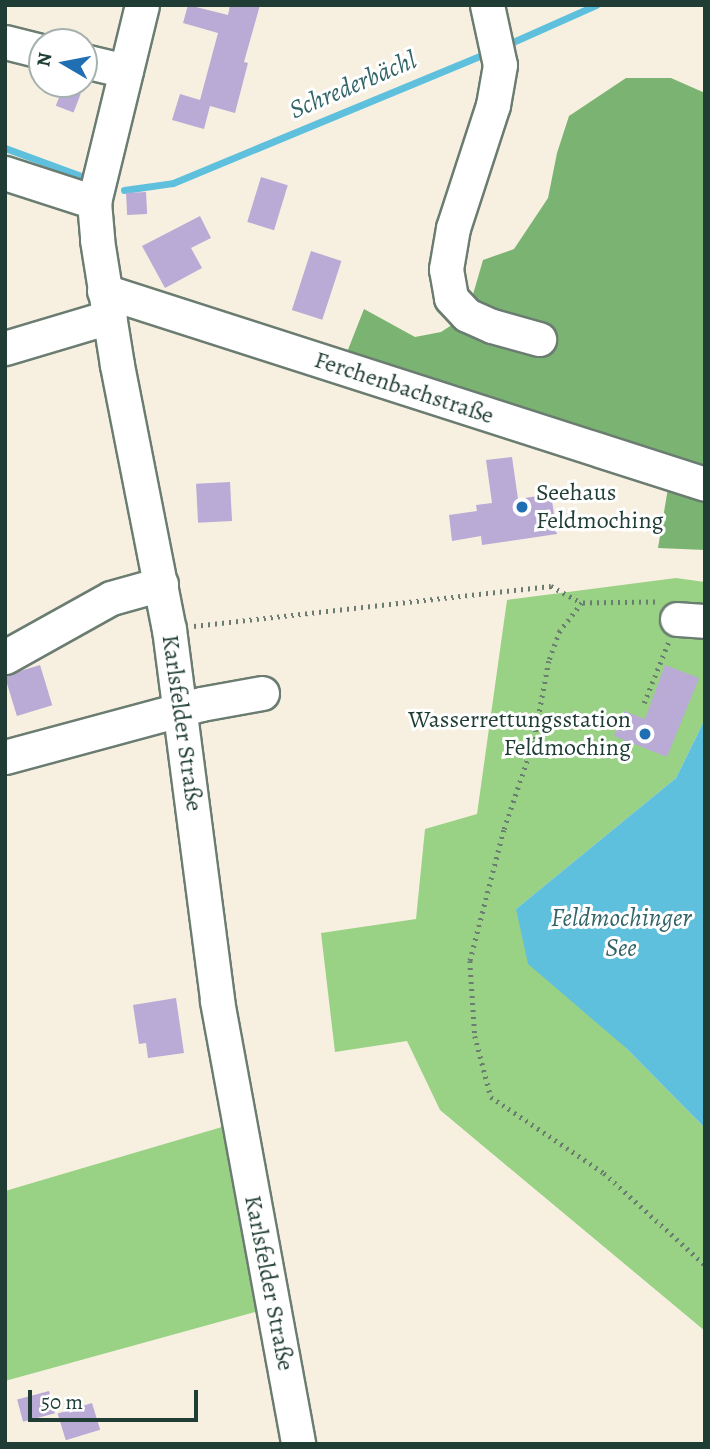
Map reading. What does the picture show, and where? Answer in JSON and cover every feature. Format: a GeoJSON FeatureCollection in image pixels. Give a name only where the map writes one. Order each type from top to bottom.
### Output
{"type":"FeatureCollection","features":[{"type":"Feature","properties":{"kind":"street","name":"Karlsfelder Straße"},"geometry":{"type":"LineString","coordinates":[[142,5],[94,202],[107,304],[161,583],[182,711],[217,1001],[298,1444]]}},
{"type":"Feature","properties":{"kind":"street"},"geometry":{"type":"LineString","coordinates":[[493,35],[493,105],[453,228],[446,269],[451,298],[467,315],[492,326],[539,339]]}},
{"type":"Feature","properties":{"kind":"street"},"geometry":{"type":"LineString","coordinates":[[5,42],[28,48]]}},
{"type":"Feature","properties":{"kind":"street"},"geometry":{"type":"LineString","coordinates":[[98,64],[126,71]]}},
{"type":"Feature","properties":{"kind":"street"},"geometry":{"type":"LineString","coordinates":[[12,183],[94,202]]}},
{"type":"Feature","properties":{"kind":"street"},"geometry":{"type":"LineString","coordinates":[[5,348],[107,304]]}},
{"type":"Feature","properties":{"kind":"street","name":"Ferchenbachstraße"},"geometry":{"type":"LineString","coordinates":[[107,304],[705,484]]}},
{"type":"Feature","properties":{"kind":"street"},"geometry":{"type":"LineString","coordinates":[[5,657],[111,598],[161,583]]}},
{"type":"Feature","properties":{"kind":"street"},"geometry":{"type":"LineString","coordinates":[[5,757],[262,693]]}},
{"type":"Feature","properties":{"kind":"path"},"geometry":{"type":"LineString","coordinates":[[169,629],[551,586],[582,603],[680,614],[645,703]]}},
{"type":"Feature","properties":{"kind":"path"},"geometry":{"type":"LineString","coordinates":[[582,603],[560,631],[549,661],[534,741],[504,831],[470,961],[475,1036],[491,1097],[604,1173],[705,1265]]}},
{"type":"Feature","properties":{"kind":"green space"},"geometry":{"type":"Polygon","coordinates":[[[626,78],[671,78],[705,93],[705,550],[658,548],[670,476],[340,370],[364,309],[415,337],[441,332],[467,315],[483,260],[514,249],[548,198],[557,153],[569,116],[626,78]]]}},
{"type":"Feature","properties":{"kind":"green space"},"geometry":{"type":"Polygon","coordinates":[[[676,578],[705,582],[705,719],[676,778],[516,909],[626,1048],[705,1128],[705,1331],[440,1110],[407,1041],[335,1052],[321,933],[416,919],[425,829],[477,814],[507,600],[676,578]]]}},
{"type":"Feature","properties":{"kind":"green space"},"geometry":{"type":"Polygon","coordinates":[[[222,1127],[259,1311],[5,1381],[5,1191],[222,1127]]]}},
{"type":"Feature","properties":{"kind":"water","name":"Feldmochinger See"},"geometry":{"type":"Polygon","coordinates":[[[705,719],[705,1128],[626,1048],[528,964],[516,909],[676,778],[705,719]]]}},
{"type":"Feature","properties":{"kind":"building"},"geometry":{"type":"Polygon","coordinates":[[[188,5],[228,15],[230,5],[260,5],[244,62],[248,63],[235,113],[210,106],[204,129],[172,120],[180,94],[200,100],[218,33],[183,23],[188,5]]]}},
{"type":"Feature","properties":{"kind":"building"},"geometry":{"type":"Polygon","coordinates":[[[59,98],[79,98],[74,112],[56,106],[59,98]]]}},
{"type":"Feature","properties":{"kind":"building"},"geometry":{"type":"Polygon","coordinates":[[[261,177],[288,185],[274,230],[247,222],[261,177]]]}},
{"type":"Feature","properties":{"kind":"building"},"geometry":{"type":"Polygon","coordinates":[[[146,192],[147,214],[127,215],[126,193],[146,192]]]}},
{"type":"Feature","properties":{"kind":"building"},"geometry":{"type":"Polygon","coordinates":[[[200,216],[211,238],[191,248],[202,268],[165,288],[142,246],[200,216]]]}},
{"type":"Feature","properties":{"kind":"building"},"geometry":{"type":"Polygon","coordinates":[[[311,251],[341,261],[322,320],[292,310],[311,251]]]}},
{"type":"Feature","properties":{"kind":"building"},"geometry":{"type":"Polygon","coordinates":[[[512,457],[518,499],[551,494],[557,534],[482,545],[481,536],[452,541],[449,515],[477,511],[476,505],[492,503],[486,460],[512,457]]]}},
{"type":"Feature","properties":{"kind":"building"},"geometry":{"type":"Polygon","coordinates":[[[230,482],[232,521],[198,523],[196,484],[230,482]]]}},
{"type":"Feature","properties":{"kind":"building"},"geometry":{"type":"Polygon","coordinates":[[[40,665],[52,705],[17,716],[5,676],[40,665]]]}},
{"type":"Feature","properties":{"kind":"building"},"geometry":{"type":"Polygon","coordinates":[[[665,665],[699,678],[667,757],[614,736],[624,711],[645,719],[665,665]]]}},
{"type":"Feature","properties":{"kind":"building"},"geometry":{"type":"Polygon","coordinates":[[[176,998],[184,1053],[148,1058],[146,1043],[139,1044],[133,1005],[176,998]]]}},
{"type":"Feature","properties":{"kind":"building"},"geometry":{"type":"Polygon","coordinates":[[[49,1391],[55,1413],[23,1422],[17,1400],[49,1391]]]}},
{"type":"Feature","properties":{"kind":"building"},"geometry":{"type":"Polygon","coordinates":[[[92,1403],[100,1430],[66,1440],[58,1414],[92,1403]]]}},
{"type":"Feature","properties":{"kind":"waterway","name":"Schrederbächl"},"geometry":{"type":"LineString","coordinates":[[504,46],[596,5]]}},
{"type":"Feature","properties":{"kind":"waterway","name":"Schrederbächl"},"geometry":{"type":"LineString","coordinates":[[124,190],[173,183],[490,52]]}},
{"type":"Feature","properties":{"kind":"waterway","name":"Schrederbächl"},"geometry":{"type":"LineString","coordinates":[[5,148],[84,177]]}},
{"type":"Feature","properties":{"kind":"place","name":"Seehaus Feldmoching"},"geometry":{"type":"Point","coordinates":[522,507]}},
{"type":"Feature","properties":{"kind":"place","name":"Wasserrettungsstation Feldmoching"},"geometry":{"type":"Point","coordinates":[645,734]}}]}
